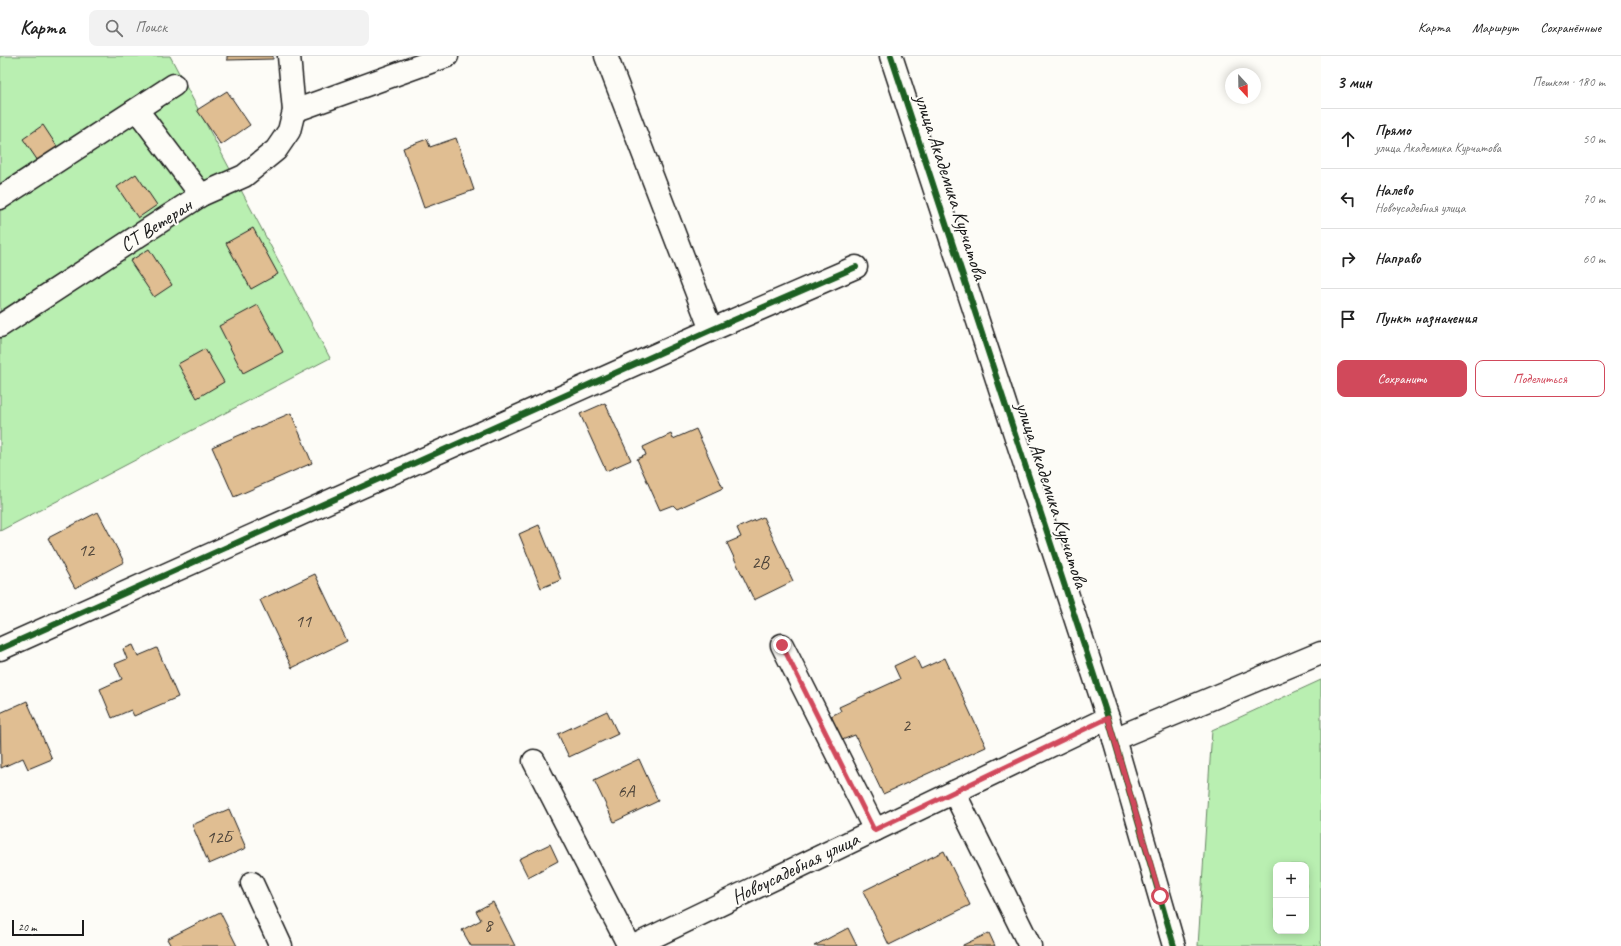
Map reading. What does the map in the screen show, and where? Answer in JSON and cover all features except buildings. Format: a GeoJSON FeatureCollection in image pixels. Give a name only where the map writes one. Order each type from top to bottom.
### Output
{"type":"FeatureCollection","features":[{"type":"Feature","properties":{"kind":"street","name":"СТ Ветеран"},"geometry":{"type":"LineString","coordinates":[[0,326],[201,195],[244,176],[276,150],[290,131],[294,111],[290,56]]}},
{"type":"Feature","properties":{"kind":"street"},"geometry":{"type":"LineString","coordinates":[[294,111],[447,56]]}},
{"type":"Feature","properties":{"kind":"street"},"geometry":{"type":"LineString","coordinates":[[606,56],[710,330]]}},
{"type":"Feature","properties":{"kind":"street","name":"улица Академика Курчатова"},"geometry":{"type":"LineString","coordinates":[[891,56],[1108,718],[1174,946]]}},
{"type":"Feature","properties":{"kind":"street"},"geometry":{"type":"LineString","coordinates":[[0,198],[138,110],[174,85]]}},
{"type":"Feature","properties":{"kind":"street"},"geometry":{"type":"LineString","coordinates":[[138,110],[201,195]]}},
{"type":"Feature","properties":{"kind":"street"},"geometry":{"type":"LineString","coordinates":[[0,649],[710,330],[856,267]]}},
{"type":"Feature","properties":{"kind":"street"},"geometry":{"type":"LineString","coordinates":[[782,645],[874,830]]}},
{"type":"Feature","properties":{"kind":"street"},"geometry":{"type":"LineString","coordinates":[[1114,739],[1321,654]]}},
{"type":"Feature","properties":{"kind":"street","name":"Новоусадебная улица"},"geometry":{"type":"LineString","coordinates":[[634,946],[1108,718]]}},
{"type":"Feature","properties":{"kind":"street"},"geometry":{"type":"LineString","coordinates":[[534,761],[629,946]]}},
{"type":"Feature","properties":{"kind":"street"},"geometry":{"type":"LineString","coordinates":[[954,792],[1030,946]]}},
{"type":"Feature","properties":{"kind":"street"},"geometry":{"type":"LineString","coordinates":[[252,883],[281,946]]}},
{"type":"Feature","properties":{"kind":"green space"},"geometry":{"type":"Polygon","coordinates":[[[0,56],[170,56],[330,358],[0,531],[0,56]]]}},
{"type":"Feature","properties":{"kind":"green space"},"geometry":{"type":"Polygon","coordinates":[[[1321,680],[1321,946],[1198,946],[1212,730],[1321,680]]]}},
{"type":"Feature","properties":{"kind":"cycle path"},"geometry":{"type":"LineString","coordinates":[[891,56],[1108,718],[1174,946]]}},
{"type":"Feature","properties":{"kind":"cycle path"},"geometry":{"type":"LineString","coordinates":[[0,649],[711,330],[856,267]]}},
{"type":"Feature","properties":{"kind":"route"},"geometry":{"type":"LineString","coordinates":[[782,645],[874,830],[1108,718],[1160,896]]}}]}
